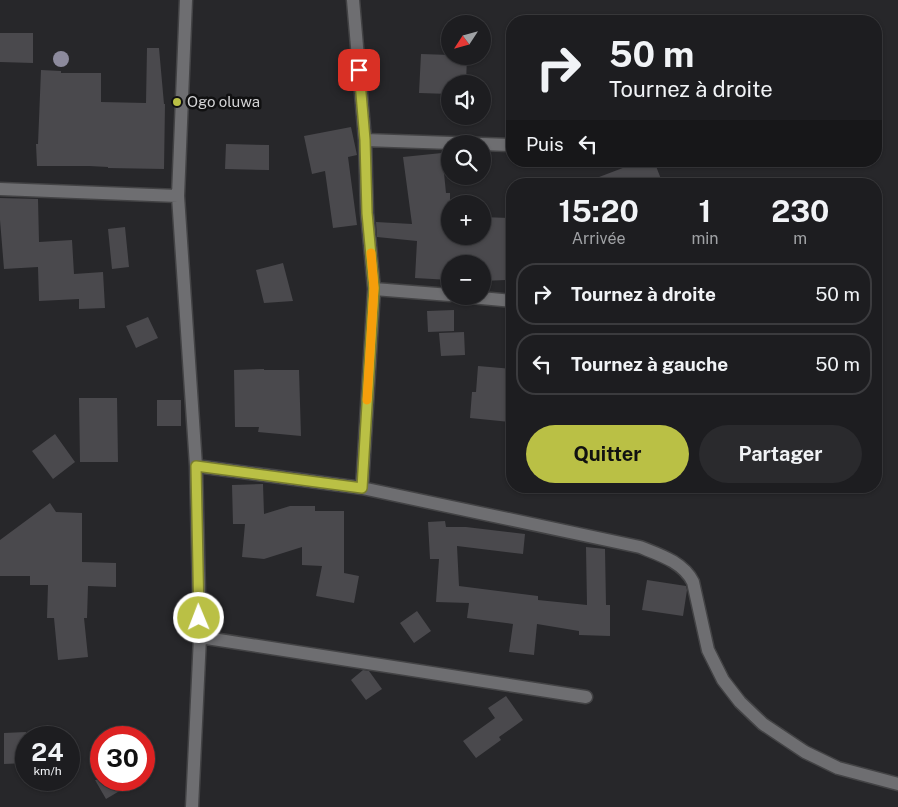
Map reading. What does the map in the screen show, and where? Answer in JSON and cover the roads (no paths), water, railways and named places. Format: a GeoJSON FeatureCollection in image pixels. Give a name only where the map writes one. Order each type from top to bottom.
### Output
{"type":"FeatureCollection","features":[{"type":"Feature","properties":{"kind":"street"},"geometry":{"type":"LineString","coordinates":[[186,0],[178,196],[196,466],[200,637],[192,807]]}},
{"type":"Feature","properties":{"kind":"street"},"geometry":{"type":"LineString","coordinates":[[353,0],[365,140],[367,213],[374,288],[362,488]]}},
{"type":"Feature","properties":{"kind":"street"},"geometry":{"type":"LineString","coordinates":[[365,140],[441,143]]}},
{"type":"Feature","properties":{"kind":"street"},"geometry":{"type":"LineString","coordinates":[[491,144],[506,145]]}},
{"type":"Feature","properties":{"kind":"street"},"geometry":{"type":"LineString","coordinates":[[0,190],[178,196]]}},
{"type":"Feature","properties":{"kind":"street"},"geometry":{"type":"LineString","coordinates":[[374,288],[441,294]]}},
{"type":"Feature","properties":{"kind":"street"},"geometry":{"type":"LineString","coordinates":[[491,299],[506,300]]}},
{"type":"Feature","properties":{"kind":"street"},"geometry":{"type":"LineString","coordinates":[[196,466],[362,488],[640,547],[668,558],[689,574],[698,601],[708,650],[722,680],[740,702],[763,724],[805,752],[838,768],[898,784]]}},
{"type":"Feature","properties":{"kind":"street"},"geometry":{"type":"LineString","coordinates":[[200,637],[586,697]]}},
{"type":"Feature","properties":{"kind":"place","name":"Ogo oluwa"},"geometry":{"type":"Point","coordinates":[177,102]}}]}
